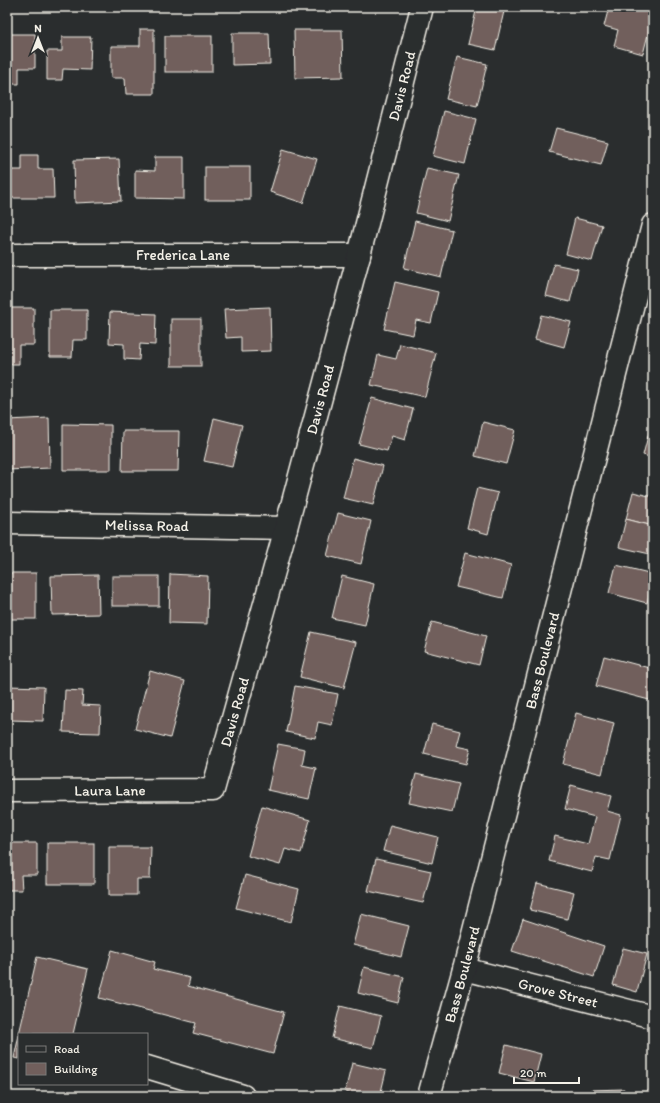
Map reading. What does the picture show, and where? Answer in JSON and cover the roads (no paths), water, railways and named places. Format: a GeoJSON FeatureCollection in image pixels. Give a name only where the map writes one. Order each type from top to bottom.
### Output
{"type":"FeatureCollection","features":[{"type":"Feature","properties":{"kind":"street","name":"Davis Road"},"geometry":{"type":"LineString","coordinates":[[213,790],[286,528],[359,255],[422,7]]}},
{"type":"Feature","properties":{"kind":"street","name":"Bass Boulevard"},"geometry":{"type":"LineString","coordinates":[[429,1096],[464,969],[653,225]]}},
{"type":"Feature","properties":{"kind":"street","name":"Frederica Lane"},"geometry":{"type":"LineString","coordinates":[[7,255],[359,255]]}},
{"type":"Feature","properties":{"kind":"street","name":"Melissa Road"},"geometry":{"type":"LineString","coordinates":[[7,523],[286,528]]}},
{"type":"Feature","properties":{"kind":"street","name":"Laura Lane"},"geometry":{"type":"LineString","coordinates":[[7,791],[213,790]]}},
{"type":"Feature","properties":{"kind":"street","name":"Grove Street"},"geometry":{"type":"LineString","coordinates":[[464,969],[653,1017]]}},
{"type":"Feature","properties":{"kind":"street"},"geometry":{"type":"LineString","coordinates":[[148,1067],[243,1096]]}}]}
